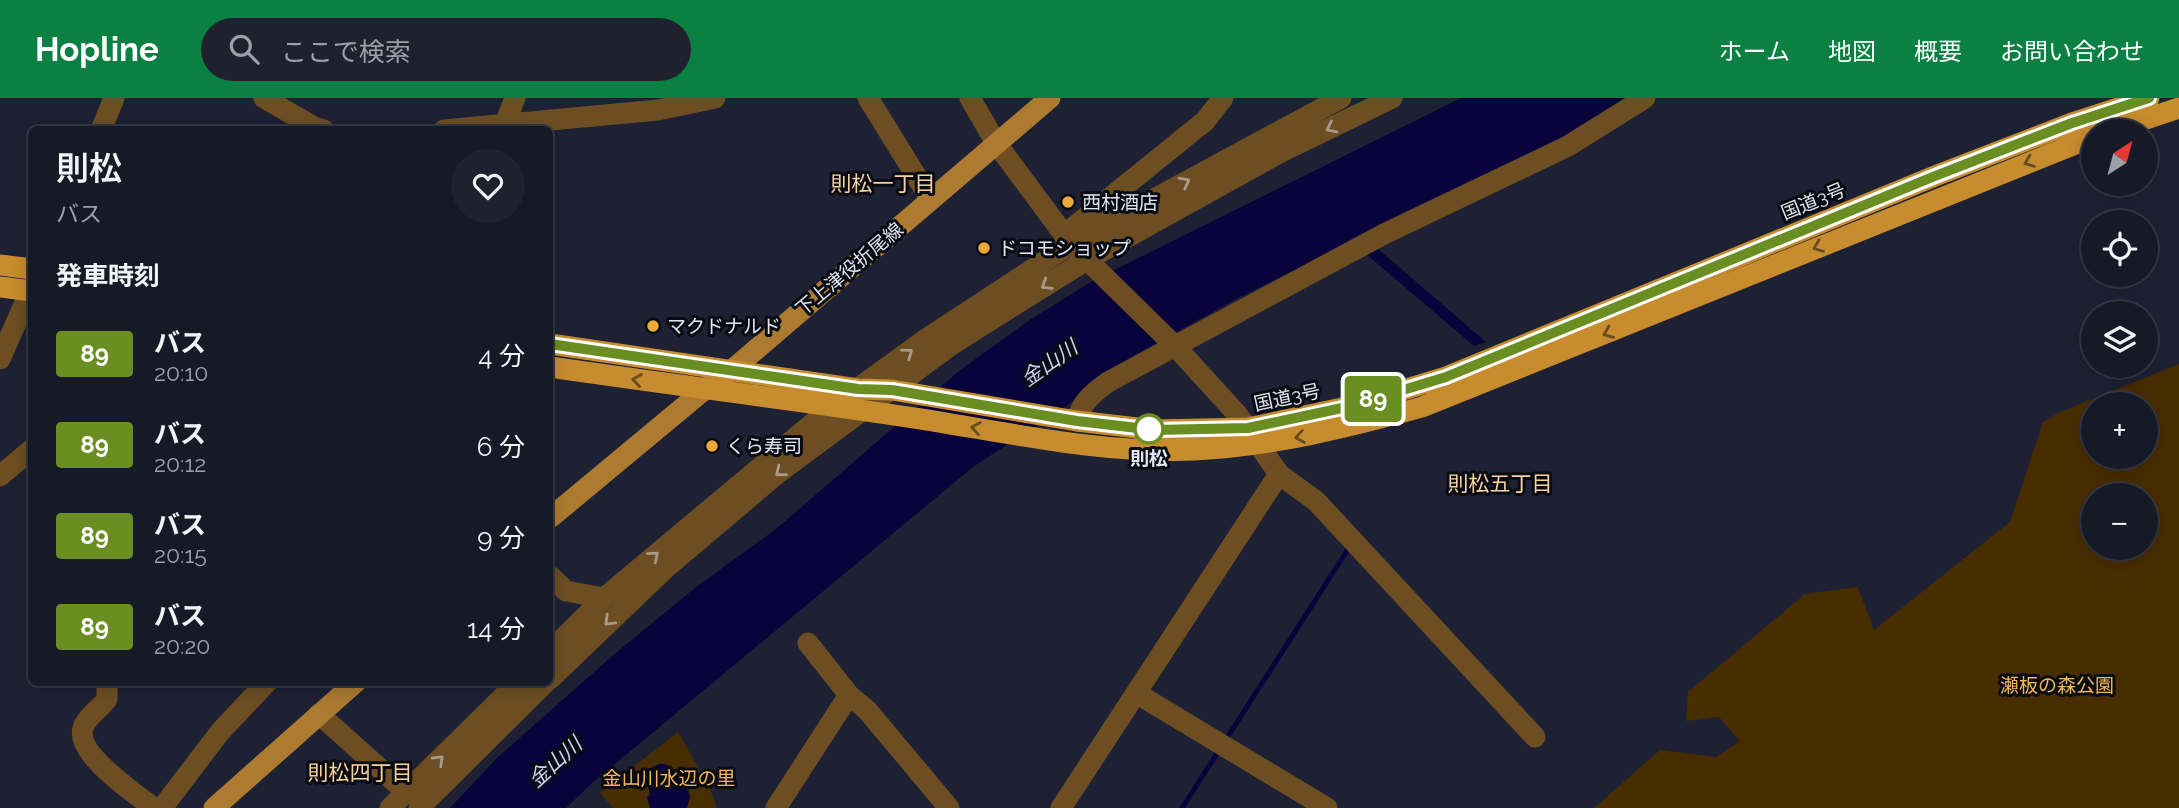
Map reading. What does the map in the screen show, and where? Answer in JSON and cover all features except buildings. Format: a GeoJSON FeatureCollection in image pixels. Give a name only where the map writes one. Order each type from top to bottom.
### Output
{"type":"FeatureCollection","features":[{"type":"Feature","properties":{"kind":"highway","name":"国道3号"},"geometry":{"type":"LineString","coordinates":[[553,367],[1044,439],[1138,449],[1191,450],[1253,437],[1446,377],[1935,176],[2072,123],[2149,98]]}},
{"type":"Feature","properties":{"kind":"highway"},"geometry":{"type":"LineString","coordinates":[[2146,119],[2179,108]]}},
{"type":"Feature","properties":{"kind":"highway","name":"国道3号"},"geometry":{"type":"LineString","coordinates":[[553,344],[858,389],[892,390],[1073,420],[1155,430],[1253,437],[1340,430],[1422,407],[2081,142]]}},
{"type":"Feature","properties":{"kind":"highway"},"geometry":{"type":"LineString","coordinates":[[0,265],[28,268]]}},
{"type":"Feature","properties":{"kind":"highway"},"geometry":{"type":"LineString","coordinates":[[0,287],[28,289]]}},
{"type":"Feature","properties":{"kind":"main road","name":"下上津役折尾線"},"geometry":{"type":"LineString","coordinates":[[553,516],[704,390],[732,370],[1050,98]]}},
{"type":"Feature","properties":{"kind":"main road"},"geometry":{"type":"LineString","coordinates":[[214,808],[351,686]]}},
{"type":"Feature","properties":{"kind":"street"},"geometry":{"type":"LineString","coordinates":[[103,126],[114,98]]}},
{"type":"Feature","properties":{"kind":"street"},"geometry":{"type":"LineString","coordinates":[[264,98],[312,126]]}},
{"type":"Feature","properties":{"kind":"street"},"geometry":{"type":"LineString","coordinates":[[487,126],[658,110],[715,98]]}},
{"type":"Feature","properties":{"kind":"street"},"geometry":{"type":"LineString","coordinates":[[868,98],[930,201]]}},
{"type":"Feature","properties":{"kind":"street"},"geometry":{"type":"LineString","coordinates":[[970,98],[996,143],[1067,240],[1175,346],[1253,437],[1279,474],[1316,501],[1535,737]]}},
{"type":"Feature","properties":{"kind":"street"},"geometry":{"type":"LineString","coordinates":[[553,648],[604,598],[831,408],[1067,240],[1205,121],[1223,98]]}},
{"type":"Feature","properties":{"kind":"street"},"geometry":{"type":"LineString","coordinates":[[1067,240],[1341,98]]}},
{"type":"Feature","properties":{"kind":"street"},"geometry":{"type":"LineString","coordinates":[[1073,420],[1090,395],[1108,382],[1384,234],[1568,146],[1645,98]]}},
{"type":"Feature","properties":{"kind":"street"},"geometry":{"type":"LineString","coordinates":[[553,676],[667,567],[778,473],[951,345],[1088,259],[1281,152],[1391,99]]}},
{"type":"Feature","properties":{"kind":"street"},"geometry":{"type":"LineString","coordinates":[[0,359],[28,296]]}},
{"type":"Feature","properties":{"kind":"street"},"geometry":{"type":"LineString","coordinates":[[0,476],[28,452]]}},
{"type":"Feature","properties":{"kind":"street"},"geometry":{"type":"LineString","coordinates":[[1061,808],[1279,474]]}},
{"type":"Feature","properties":{"kind":"street"},"geometry":{"type":"LineString","coordinates":[[553,579],[566,591],[604,598]]}},
{"type":"Feature","properties":{"kind":"street"},"geometry":{"type":"LineString","coordinates":[[808,643],[849,695],[867,710],[949,808]]}},
{"type":"Feature","properties":{"kind":"street"},"geometry":{"type":"LineString","coordinates":[[107,686],[107,698],[83,727],[82,738],[103,769],[154,808]]}},
{"type":"Feature","properties":{"kind":"street"},"geometry":{"type":"LineString","coordinates":[[162,808],[258,686]]}},
{"type":"Feature","properties":{"kind":"street"},"geometry":{"type":"LineString","coordinates":[[413,800],[514,686]]}},
{"type":"Feature","properties":{"kind":"street"},"geometry":{"type":"LineString","coordinates":[[390,808],[413,800],[542,686]]}},
{"type":"Feature","properties":{"kind":"street"},"geometry":{"type":"LineString","coordinates":[[1136,693],[1327,808]]}},
{"type":"Feature","properties":{"kind":"street"},"geometry":{"type":"LineString","coordinates":[[776,808],[849,695]]}},
{"type":"Feature","properties":{"kind":"street"},"geometry":{"type":"LineString","coordinates":[[319,714],[413,800]]}},
{"type":"Feature","properties":{"kind":"green space","name":"瀬板の森公園"},"geometry":{"type":"Polygon","coordinates":[[[2179,364],[2179,808],[1594,808],[1660,750],[1716,757],[1740,741],[1719,717],[1686,721],[1688,692],[1805,594],[1858,587],[1874,630],[2010,522],[2043,422],[2081,404],[2081,469],[2158,469],[2158,392],[2110,392],[2144,378],[2158,378],[2158,372],[2179,364]]]}},
{"type":"Feature","properties":{"kind":"green space","name":"金山川水辺の里"},"geometry":{"type":"Polygon","coordinates":[[[678,732],[709,786],[717,808],[613,808],[600,793],[678,732]]]}},
{"type":"Feature","properties":{"kind":"water"},"geometry":{"type":"Polygon","coordinates":[[[1461,98],[1627,98],[1583,127],[1236,299],[1135,355],[1088,387],[1068,405],[973,467],[592,783],[566,808],[450,808],[497,758],[611,657],[696,587],[776,529],[959,371],[1028,321],[1094,280],[1461,98]]]}},
{"type":"Feature","properties":{"kind":"water"},"geometry":{"type":"Polygon","coordinates":[[[1377,248],[1486,342],[1474,346],[1366,254],[1377,248]]]}},
{"type":"Feature","properties":{"kind":"water"},"geometry":{"type":"Polygon","coordinates":[[[683,766],[690,797],[687,808],[650,808],[647,797],[683,766]]]}},
{"type":"Feature","properties":{"kind":"waterway"},"geometry":{"type":"LineString","coordinates":[[1225,741],[1350,546]]}},
{"type":"Feature","properties":{"kind":"waterway"},"geometry":{"type":"LineString","coordinates":[[1182,808],[1220,749]]}},
{"type":"Feature","properties":{"kind":"waterway","name":"金山川"},"geometry":{"type":"LineString","coordinates":[[662,779],[668,808]]}},
{"type":"Feature","properties":{"kind":"bus line","name":"89"},"geometry":{"type":"LineString","coordinates":[[553,344],[858,389],[892,390],[1077,421],[1155,430],[1248,428],[1347,407],[1446,377],[1935,176],[2072,123],[2149,98]]}},
{"type":"Feature","properties":{"kind":"place","name":"西村酒店"},"geometry":{"type":"Point","coordinates":[1068,202]}},
{"type":"Feature","properties":{"kind":"place","name":"ドコモショップ"},"geometry":{"type":"Point","coordinates":[984,248]}},
{"type":"Feature","properties":{"kind":"place","name":"マクドナルド"},"geometry":{"type":"Point","coordinates":[653,326]}},
{"type":"Feature","properties":{"kind":"place","name":"則松"},"geometry":{"type":"Point","coordinates":[1149,429]}},
{"type":"Feature","properties":{"kind":"place","name":"くら寿司"},"geometry":{"type":"Point","coordinates":[712,446]}},
{"type":"Feature","properties":{"kind":"district","name":"則松一丁目"},"geometry":{"type":"Point","coordinates":[883,183]}},
{"type":"Feature","properties":{"kind":"district","name":"則松五丁目"},"geometry":{"type":"Point","coordinates":[1500,483]}},
{"type":"Feature","properties":{"kind":"district","name":"則松四丁目"},"geometry":{"type":"Point","coordinates":[360,772]}}]}
